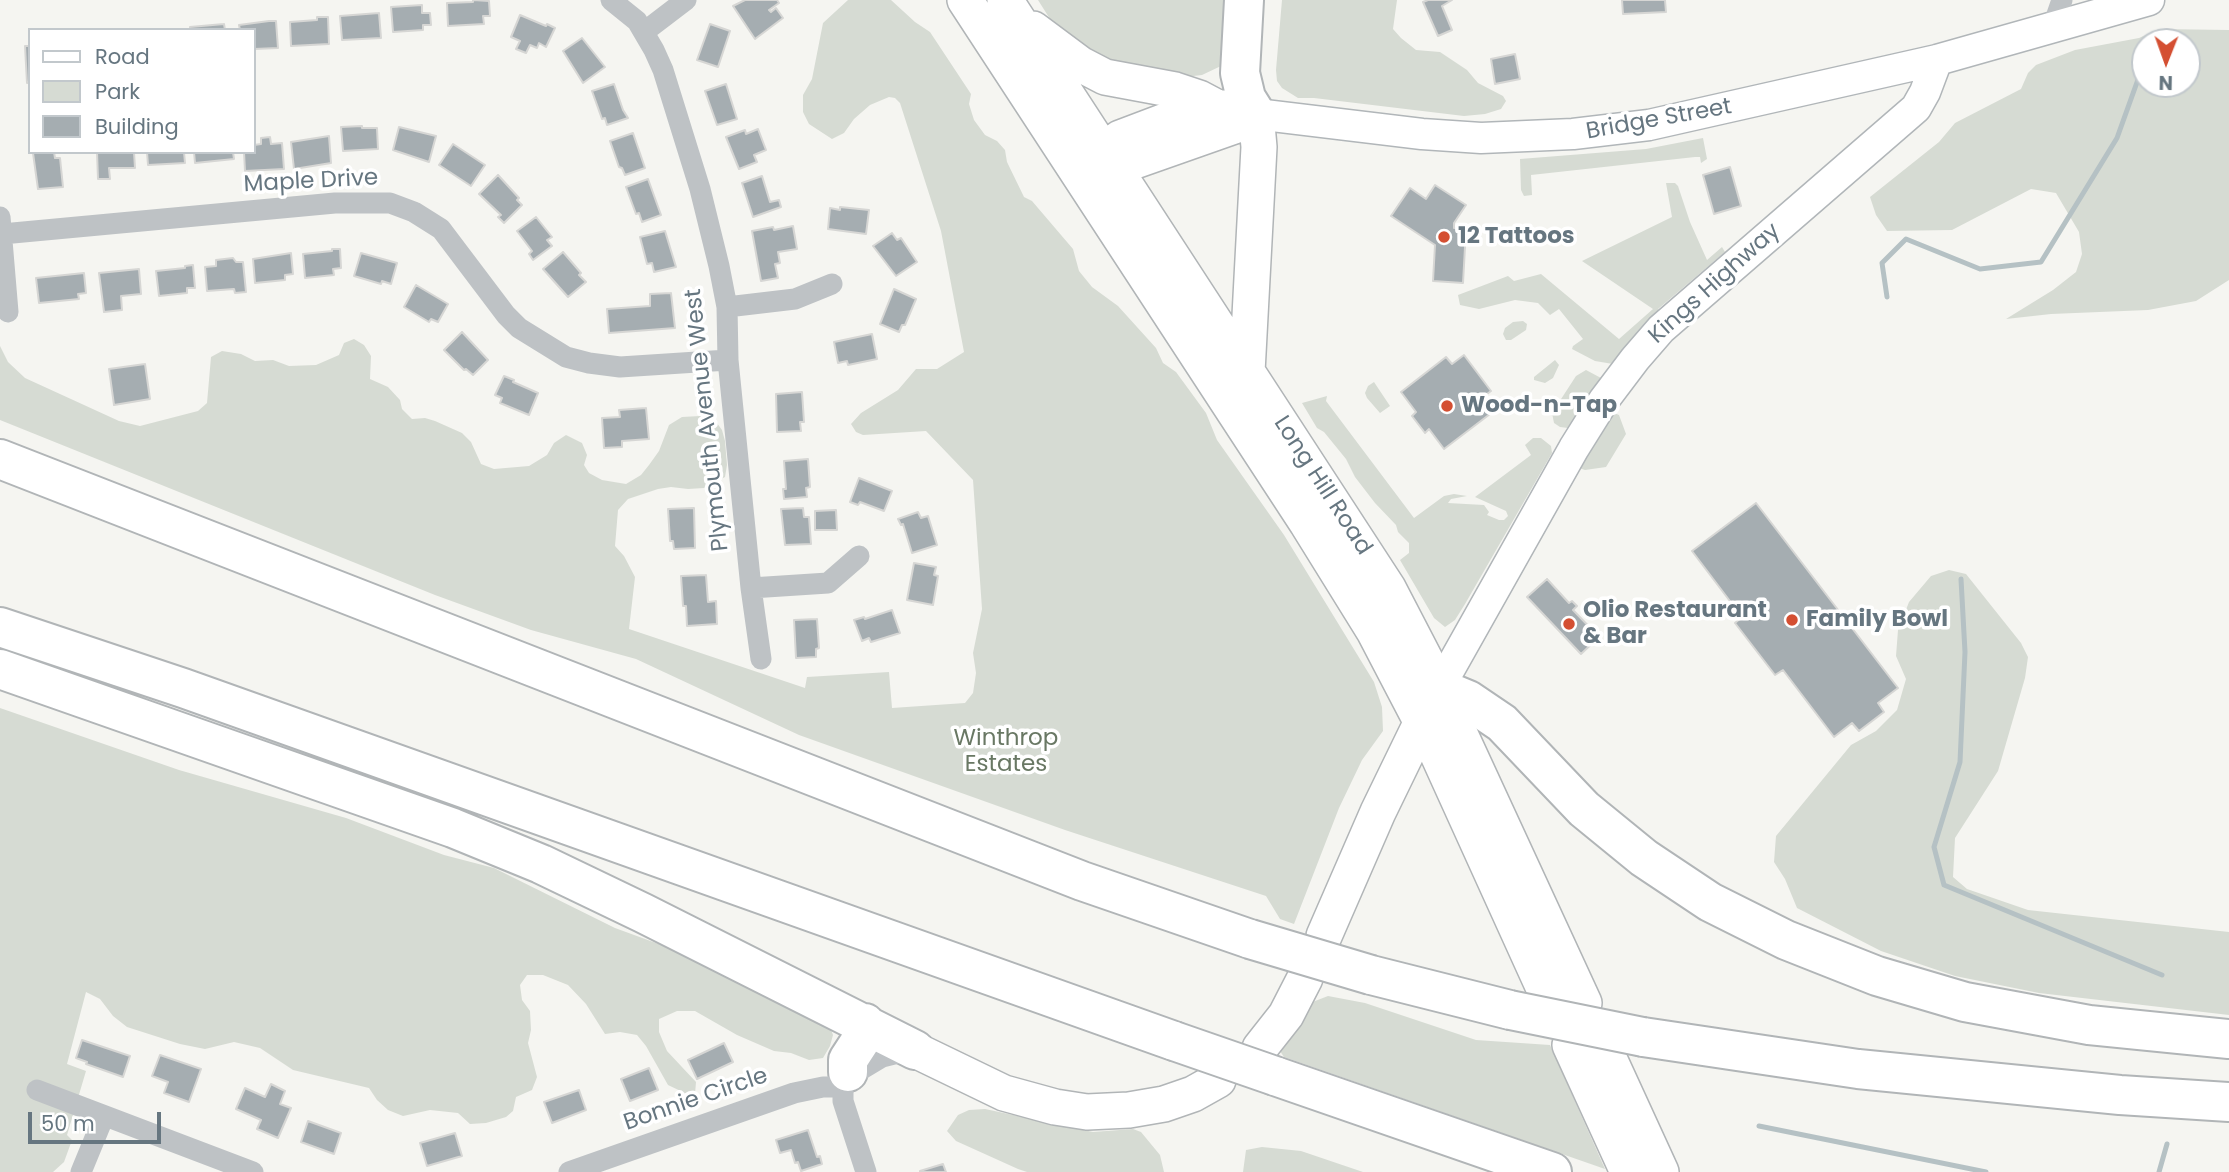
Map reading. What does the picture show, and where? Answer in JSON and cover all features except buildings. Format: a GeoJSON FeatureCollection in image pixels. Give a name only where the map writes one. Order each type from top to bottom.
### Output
{"type":"FeatureCollection","features":[{"type":"Feature","properties":{"kind":"highway","name":"Long Hill Road"},"geometry":{"type":"LineString","coordinates":[[965,0],[1247,372],[1388,588],[1431,704],[1454,788],[1547,995]]}},
{"type":"Feature","properties":{"kind":"highway"},"geometry":{"type":"LineString","coordinates":[[1244,0],[1240,73],[1246,97],[1256,114]]}},
{"type":"Feature","properties":{"kind":"highway"},"geometry":{"type":"LineString","coordinates":[[1247,372],[1259,147],[1256,114],[1264,70],[1269,0]]}},
{"type":"Feature","properties":{"kind":"highway","name":"Long Hill Road"},"geometry":{"type":"LineString","coordinates":[[1010,7],[1094,167],[1381,644],[1431,704],[1584,1003]]}},
{"type":"Feature","properties":{"kind":"highway"},"geometry":{"type":"LineString","coordinates":[[1010,7],[1080,64],[1105,77],[1175,90],[1216,107]]}},
{"type":"Feature","properties":{"kind":"highway","name":"Bridge Street"},"geometry":{"type":"LineString","coordinates":[[1094,167],[1120,138],[1194,110],[1216,107],[1256,114]]}},
{"type":"Feature","properties":{"kind":"highway"},"geometry":{"type":"LineString","coordinates":[[1094,167],[1129,163],[1237,125],[1256,114]]}},
{"type":"Feature","properties":{"kind":"highway"},"geometry":{"type":"LineString","coordinates":[[0,436],[271,546],[504,656]]}},
{"type":"Feature","properties":{"kind":"highway"},"geometry":{"type":"LineString","coordinates":[[0,459],[1082,881],[1250,939],[1371,975],[1510,1010],[1643,1037],[1872,1071],[2120,1095],[2229,1102]]}},
{"type":"Feature","properties":{"kind":"highway"},"geometry":{"type":"LineString","coordinates":[[0,605],[723,864],[1043,993]]}},
{"type":"Feature","properties":{"kind":"highway"},"geometry":{"type":"LineString","coordinates":[[0,627],[209,697],[1174,1041],[1267,1062],[1552,1172]]}},
{"type":"Feature","properties":{"kind":"highway"},"geometry":{"type":"LineString","coordinates":[[0,669],[453,828],[541,864],[643,912],[1004,1093],[1042,1104],[1087,1112],[1129,1110],[1164,1104],[1193,1094],[1218,1080]]}},
{"type":"Feature","properties":{"kind":"highway"},"geometry":{"type":"LineString","coordinates":[[1324,936],[1378,812],[1431,704],[1468,700],[1495,718],[1584,809],[1657,867],[1720,907],[1801,947],[1877,976],[1996,1009],[2113,1028],[2229,1039]]}},
{"type":"Feature","properties":{"kind":"highway"},"geometry":{"type":"LineString","coordinates":[[1378,812],[1390,796],[1406,786],[1454,788]]}},
{"type":"Feature","properties":{"kind":"highway"},"geometry":{"type":"LineString","coordinates":[[1267,1062],[1305,978]]}},
{"type":"Feature","properties":{"kind":"highway"},"geometry":{"type":"LineString","coordinates":[[845,1079],[848,1060],[861,1040],[865,1023]]}},
{"type":"Feature","properties":{"kind":"highway"},"geometry":{"type":"LineString","coordinates":[[1570,1045],[1628,1172]]}},
{"type":"Feature","properties":{"kind":"highway"},"geometry":{"type":"LineString","coordinates":[[1606,1052],[1661,1172]]}},
{"type":"Feature","properties":{"kind":"main road","name":"Bridge Street"},"geometry":{"type":"LineString","coordinates":[[1256,114],[1422,134],[1481,138],[1573,134],[1649,125],[1937,60],[2057,13],[2149,0]]}},
{"type":"Feature","properties":{"kind":"main road","name":"Kings Highway"},"geometry":{"type":"LineString","coordinates":[[1431,704],[1569,457],[1604,400],[1635,359],[1661,329],[1908,115],[1925,92],[1937,60]]}},
{"type":"Feature","properties":{"kind":"street"},"geometry":{"type":"LineString","coordinates":[[632,13],[686,0]]}},
{"type":"Feature","properties":{"kind":"street","name":"Plymouth Avenue West"},"geometry":{"type":"LineString","coordinates":[[632,13],[654,50],[676,106],[700,189],[727,307],[728,360],[751,588],[761,659]]}},
{"type":"Feature","properties":{"kind":"street","name":"Maple Drive"},"geometry":{"type":"LineString","coordinates":[[1,226],[335,203],[390,203],[414,212],[441,229],[506,315],[519,328],[566,357],[621,367],[728,360]]}},
{"type":"Feature","properties":{"kind":"street"},"geometry":{"type":"LineString","coordinates":[[1,226],[8,312]]}},
{"type":"Feature","properties":{"kind":"street"},"geometry":{"type":"LineString","coordinates":[[727,307],[794,299],[832,284]]}},
{"type":"Feature","properties":{"kind":"street"},"geometry":{"type":"LineString","coordinates":[[751,588],[828,583],[859,556]]}},
{"type":"Feature","properties":{"kind":"street"},"geometry":{"type":"LineString","coordinates":[[866,1172],[843,1101],[845,1079],[882,1057],[915,1049]]}},
{"type":"Feature","properties":{"kind":"street","name":"Bonnie Circle"},"geometry":{"type":"LineString","coordinates":[[569,1172],[794,1093],[845,1079]]}},
{"type":"Feature","properties":{"kind":"street"},"geometry":{"type":"LineString","coordinates":[[37,1090],[253,1172]]}},
{"type":"Feature","properties":{"kind":"street"},"geometry":{"type":"LineString","coordinates":[[81,1172],[104,1116]]}},
{"type":"Feature","properties":{"kind":"green space","name":"Winthrop Estates"},"geometry":{"type":"Polygon","coordinates":[[[848,0],[891,0],[930,32],[971,94],[969,104],[974,120],[985,135],[997,141],[1005,150],[1007,162],[1024,197],[1032,201],[1073,249],[1079,271],[1092,287],[1118,306],[1156,348],[1163,363],[1176,372],[1206,413],[1217,440],[1284,535],[1374,682],[1382,707],[1383,731],[1362,760],[1339,808],[1294,924],[1280,919],[1266,896],[1065,830],[799,735],[636,659],[531,630],[435,595],[0,420],[0,346],[8,362],[25,378],[119,421],[140,426],[198,411],[207,403],[211,357],[222,351],[241,354],[255,361],[273,360],[289,366],[316,365],[339,355],[344,343],[354,339],[364,345],[371,356],[370,379],[388,387],[412,419],[425,418],[462,433],[471,442],[481,464],[494,469],[529,466],[547,455],[554,443],[566,435],[582,443],[587,455],[584,465],[589,473],[602,480],[626,484],[641,475],[649,465],[659,451],[669,425],[682,417],[700,416],[714,419],[722,430],[725,441],[725,477],[704,488],[658,489],[628,499],[618,510],[615,546],[624,556],[635,577],[629,629],[805,688],[807,677],[889,672],[892,708],[965,703],[973,693],[976,673],[973,653],[982,609],[973,480],[926,431],[863,435],[856,432],[851,424],[861,413],[898,390],[916,369],[937,369],[964,352],[941,231],[900,103],[889,97],[870,105],[854,119],[844,133],[832,139],[809,124],[803,112],[803,95],[812,79],[823,23],[848,0]]]}},
{"type":"Feature","properties":{"kind":"green space"},"geometry":{"type":"Polygon","coordinates":[[[1038,0],[1230,0],[1228,45],[1221,66],[1202,75],[1176,78],[1117,69],[1062,38],[1038,0]]]}},
{"type":"Feature","properties":{"kind":"green space"},"geometry":{"type":"Polygon","coordinates":[[[1282,0],[1397,0],[1393,29],[1401,38],[1416,50],[1440,52],[1467,70],[1478,83],[1503,96],[1506,101],[1501,109],[1464,116],[1298,98],[1282,88],[1277,81],[1282,0]]]}},
{"type":"Feature","properties":{"kind":"green space"},"geometry":{"type":"Polygon","coordinates":[[[2201,30],[2229,30],[2229,280],[2196,301],[2148,310],[2051,314],[2006,319],[2053,290],[2076,272],[2082,254],[2079,232],[2056,193],[2031,189],[1952,230],[1887,231],[1876,215],[1870,197],[1939,142],[1955,123],[2021,89],[2028,73],[2036,65],[2075,50],[2131,40],[2131,98],[2201,98],[2201,30]]]}},
{"type":"Feature","properties":{"kind":"green space"},"geometry":{"type":"Polygon","coordinates":[[[1703,138],[1707,159],[1701,163],[1700,157],[1695,157],[1531,175],[1532,195],[1524,196],[1521,190],[1520,159],[1646,149],[1703,138]]]}},
{"type":"Feature","properties":{"kind":"green space"},"geometry":{"type":"Polygon","coordinates":[[[1666,183],[1675,183],[1678,186],[1707,260],[1722,247],[1725,252],[1658,309],[1660,312],[1613,364],[1595,361],[1572,349],[1583,339],[1559,309],[1550,315],[1538,303],[1515,300],[1479,309],[1460,305],[1458,295],[1508,276],[1514,281],[1541,274],[1619,339],[1653,309],[1582,261],[1672,217],[1666,183]]]}},
{"type":"Feature","properties":{"kind":"green space"},"geometry":{"type":"Polygon","coordinates":[[[1523,321],[1527,324],[1526,330],[1511,340],[1506,340],[1503,334],[1505,328],[1513,322],[1523,321]]]}},
{"type":"Feature","properties":{"kind":"green space"},"geometry":{"type":"Polygon","coordinates":[[[1555,360],[1559,365],[1553,378],[1545,383],[1534,380],[1534,377],[1555,360]]]}},
{"type":"Feature","properties":{"kind":"green space"},"geometry":{"type":"Polygon","coordinates":[[[1586,370],[1601,378],[1568,428],[1560,427],[1554,423],[1552,413],[1576,376],[1586,370]]]}},
{"type":"Feature","properties":{"kind":"green space"},"geometry":{"type":"Polygon","coordinates":[[[1374,382],[1390,406],[1380,413],[1365,393],[1368,386],[1374,382]]]}},
{"type":"Feature","properties":{"kind":"green space"},"geometry":{"type":"Polygon","coordinates":[[[1327,396],[1326,401],[1414,518],[1444,496],[1454,494],[1467,496],[1451,499],[1448,503],[1484,505],[1489,512],[1487,515],[1504,520],[1508,516],[1506,511],[1475,497],[1531,455],[1525,445],[1533,438],[1541,438],[1551,446],[1552,453],[1465,604],[1455,620],[1445,627],[1434,618],[1400,560],[1409,553],[1409,543],[1355,477],[1346,459],[1324,432],[1317,428],[1302,403],[1327,396]]]}},
{"type":"Feature","properties":{"kind":"green space"},"geometry":{"type":"Polygon","coordinates":[[[1614,413],[1619,415],[1626,434],[1606,467],[1585,470],[1579,468],[1614,413]]]}},
{"type":"Feature","properties":{"kind":"green space"},"geometry":{"type":"Polygon","coordinates":[[[1949,570],[1966,574],[2021,643],[2028,657],[2025,678],[1998,771],[1955,838],[1953,877],[1967,889],[2028,910],[2229,932],[2229,1015],[2039,993],[1955,976],[1881,951],[1797,908],[1785,879],[1774,862],[1776,836],[1851,745],[1876,731],[1897,710],[1906,679],[1896,656],[1898,630],[1909,602],[1931,576],[1949,570]]]}},
{"type":"Feature","properties":{"kind":"green space"},"geometry":{"type":"Polygon","coordinates":[[[0,708],[179,770],[346,818],[444,855],[494,868],[615,928],[686,954],[830,1027],[833,1035],[830,1046],[823,1058],[809,1060],[791,1053],[774,1051],[737,1035],[695,1011],[677,1011],[659,1019],[659,1032],[667,1051],[696,1082],[695,1094],[689,1095],[668,1085],[637,1035],[620,1032],[605,1034],[586,1004],[568,985],[543,975],[527,975],[520,985],[522,1000],[530,1011],[531,1030],[528,1043],[537,1077],[532,1090],[516,1097],[513,1111],[506,1117],[470,1124],[458,1113],[430,1110],[403,1116],[388,1110],[369,1088],[293,1070],[260,1048],[234,1042],[205,1049],[127,1027],[113,1016],[100,999],[86,992],[67,1064],[86,1071],[67,1135],[72,1140],[64,1162],[53,1172],[0,1172],[0,708]]]}},
{"type":"Feature","properties":{"kind":"green space"},"geometry":{"type":"Polygon","coordinates":[[[1328,996],[1365,1003],[1476,1040],[1550,1045],[1605,1169],[1284,1057],[1280,1051],[1281,1047],[1310,1003],[1328,996]]]}},
{"type":"Feature","properties":{"kind":"green space"},"geometry":{"type":"Polygon","coordinates":[[[985,1109],[1093,1132],[1133,1129],[1141,1132],[1160,1155],[1164,1172],[1027,1172],[1018,1169],[956,1141],[947,1131],[958,1115],[969,1110],[985,1109]]]}},
{"type":"Feature","properties":{"kind":"green space"},"geometry":{"type":"Polygon","coordinates":[[[1262,1147],[1301,1151],[1363,1172],[1243,1172],[1246,1150],[1262,1147]]]}},
{"type":"Feature","properties":{"kind":"waterway"},"geometry":{"type":"LineString","coordinates":[[1887,297],[1882,263],[1906,239],[1980,269],[2041,262],[2117,138],[2131,98]]}},
{"type":"Feature","properties":{"kind":"waterway"},"geometry":{"type":"LineString","coordinates":[[1961,579],[1965,652],[1960,762],[1934,847],[1944,885],[2162,975]]}},
{"type":"Feature","properties":{"kind":"waterway"},"geometry":{"type":"LineString","coordinates":[[1759,1126],[1986,1172]]}},
{"type":"Feature","properties":{"kind":"waterway"},"geometry":{"type":"LineString","coordinates":[[2159,1172],[2167,1144]]}},
{"type":"Feature","properties":{"kind":"place","name":"12 Tattoos"},"geometry":{"type":"Point","coordinates":[1444,237]}},
{"type":"Feature","properties":{"kind":"place","name":"Wood-n-Tap"},"geometry":{"type":"Point","coordinates":[1447,406]}},
{"type":"Feature","properties":{"kind":"place","name":"Family Bowl"},"geometry":{"type":"Point","coordinates":[1792,620]}},
{"type":"Feature","properties":{"kind":"place","name":"Olio Restaurant & Bar"},"geometry":{"type":"Point","coordinates":[1569,624]}}]}
